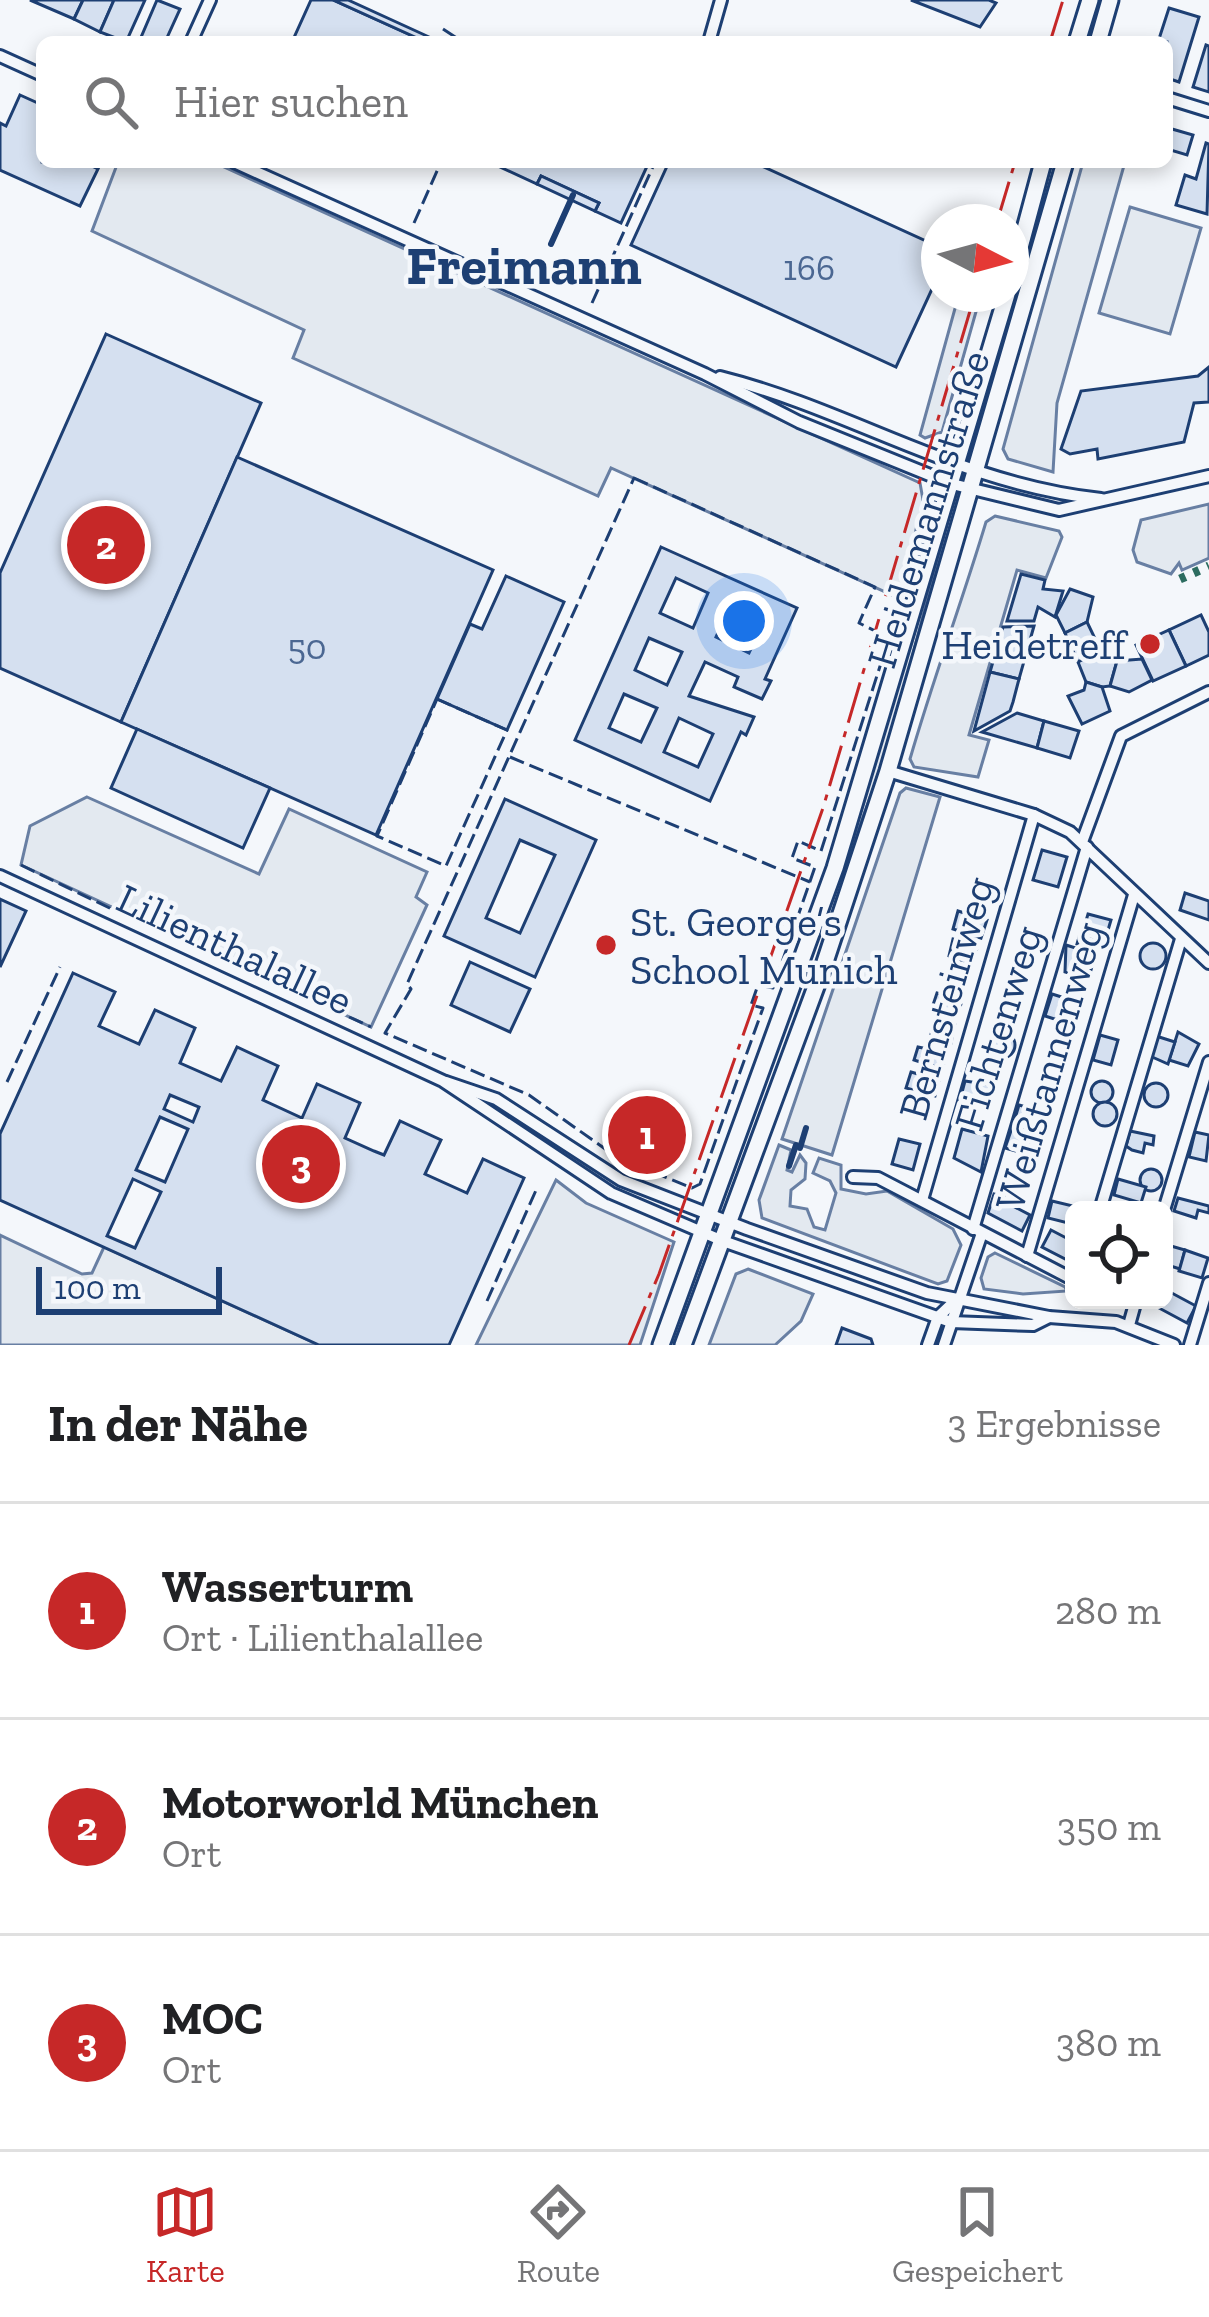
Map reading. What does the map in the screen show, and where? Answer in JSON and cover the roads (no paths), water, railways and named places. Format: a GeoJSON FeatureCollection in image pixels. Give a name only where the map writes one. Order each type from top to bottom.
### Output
{"type":"FeatureCollection","features":[{"type":"Feature","properties":{"kind":"main road"},"geometry":{"type":"LineString","coordinates":[[1079,36],[1090,0]]}},
{"type":"Feature","properties":{"kind":"main road"},"geometry":{"type":"LineString","coordinates":[[1100,36],[1110,0]]}},
{"type":"Feature","properties":{"kind":"main road"},"geometry":{"type":"LineString","coordinates":[[1029,214],[1041,168]]}},
{"type":"Feature","properties":{"kind":"main road","name":"Heidemannstraße"},"geometry":{"type":"LineString","coordinates":[[683,1345],[731,1222],[888,772],[1063,168]]}},
{"type":"Feature","properties":{"kind":"main road","name":"Heidemannstraße"},"geometry":{"type":"LineString","coordinates":[[661,1345],[835,868],[1002,312]]}},
{"type":"Feature","properties":{"kind":"main road"},"geometry":{"type":"LineString","coordinates":[[835,868],[854,874]]}},
{"type":"Feature","properties":{"kind":"street"},"geometry":{"type":"LineString","coordinates":[[194,36],[210,0]]}},
{"type":"Feature","properties":{"kind":"street"},"geometry":{"type":"LineString","coordinates":[[711,36],[721,0]]}},
{"type":"Feature","properties":{"kind":"street"},"geometry":{"type":"LineString","coordinates":[[0,56],[36,72]]}},
{"type":"Feature","properties":{"kind":"street"},"geometry":{"type":"LineString","coordinates":[[1173,100],[1209,111]]}},
{"type":"Feature","properties":{"kind":"street"},"geometry":{"type":"LineString","coordinates":[[247,168],[705,374],[799,422],[952,484],[1051,510],[1209,476]]}},
{"type":"Feature","properties":{"kind":"street"},"geometry":{"type":"LineString","coordinates":[[705,374],[824,412],[957,467],[1046,491],[1104,499]]}},
{"type":"Feature","properties":{"kind":"street","name":"Fichtenweg"},"geometry":{"type":"LineString","coordinates":[[944,1345],[1084,844],[1121,736],[1209,692]]}},
{"type":"Feature","properties":{"kind":"street"},"geometry":{"type":"LineString","coordinates":[[888,772],[1034,815],[1084,844],[1209,963]]}},
{"type":"Feature","properties":{"kind":"street","name":"Bernsteinweg"},"geometry":{"type":"LineString","coordinates":[[922,1200],[1034,815]]}},
{"type":"Feature","properties":{"kind":"street","name":"Lilienthalallee"},"geometry":{"type":"LineString","coordinates":[[0,876],[442,1081],[611,1193],[723,1241],[951,1322],[1033,1325],[1049,1317]]}},
{"type":"Feature","properties":{"kind":"street","name":"Weißtannenweg"},"geometry":{"type":"LineString","coordinates":[[1027,1256],[1134,895]]}},
{"type":"Feature","properties":{"kind":"street"},"geometry":{"type":"LineString","coordinates":[[1103,1201],[1180,939]]}},
{"type":"Feature","properties":{"kind":"street"},"geometry":{"type":"LineString","coordinates":[[1167,1201],[1209,1061]]}},
{"type":"Feature","properties":{"kind":"street","name":"Lilienthalallee"},"geometry":{"type":"LineString","coordinates":[[442,1081],[479,1090],[621,1180],[956,1300],[1049,1317]]}},
{"type":"Feature","properties":{"kind":"street"},"geometry":{"type":"LineString","coordinates":[[558,1157],[566,1144]]}},
{"type":"Feature","properties":{"kind":"street"},"geometry":{"type":"LineString","coordinates":[[853,1177],[878,1178],[1065,1275]]}},
{"type":"Feature","properties":{"kind":"street"},"geometry":{"type":"LineString","coordinates":[[1190,1345],[1209,1283]]}},
{"type":"Feature","properties":{"kind":"street"},"geometry":{"type":"LineString","coordinates":[[928,1345],[938,1317],[956,1300]]}},
{"type":"Feature","properties":{"kind":"street"},"geometry":{"type":"LineString","coordinates":[[1129,1325],[1133,1309]]}},
{"type":"Feature","properties":{"kind":"street"},"geometry":{"type":"LineString","coordinates":[[1049,1317],[1129,1325],[1174,1345]]}},
{"type":"Feature","properties":{"kind":"place","name":"Motorworld München"},"geometry":{"type":"Point","coordinates":[106,545]}},
{"type":"Feature","properties":{"kind":"place","name":"Heidetreff"},"geometry":{"type":"Point","coordinates":[1150,644]}},
{"type":"Feature","properties":{"kind":"place","name":"St. George’s School Munich"},"geometry":{"type":"Point","coordinates":[606,945]}},
{"type":"Feature","properties":{"kind":"place","name":"Wasserturm"},"geometry":{"type":"Point","coordinates":[647,1135]}},
{"type":"Feature","properties":{"kind":"place","name":"MOC"},"geometry":{"type":"Point","coordinates":[301,1164]}},
{"type":"Feature","properties":{"kind":"district","name":"Freimann"},"geometry":{"type":"Point","coordinates":[524,265]}}]}
